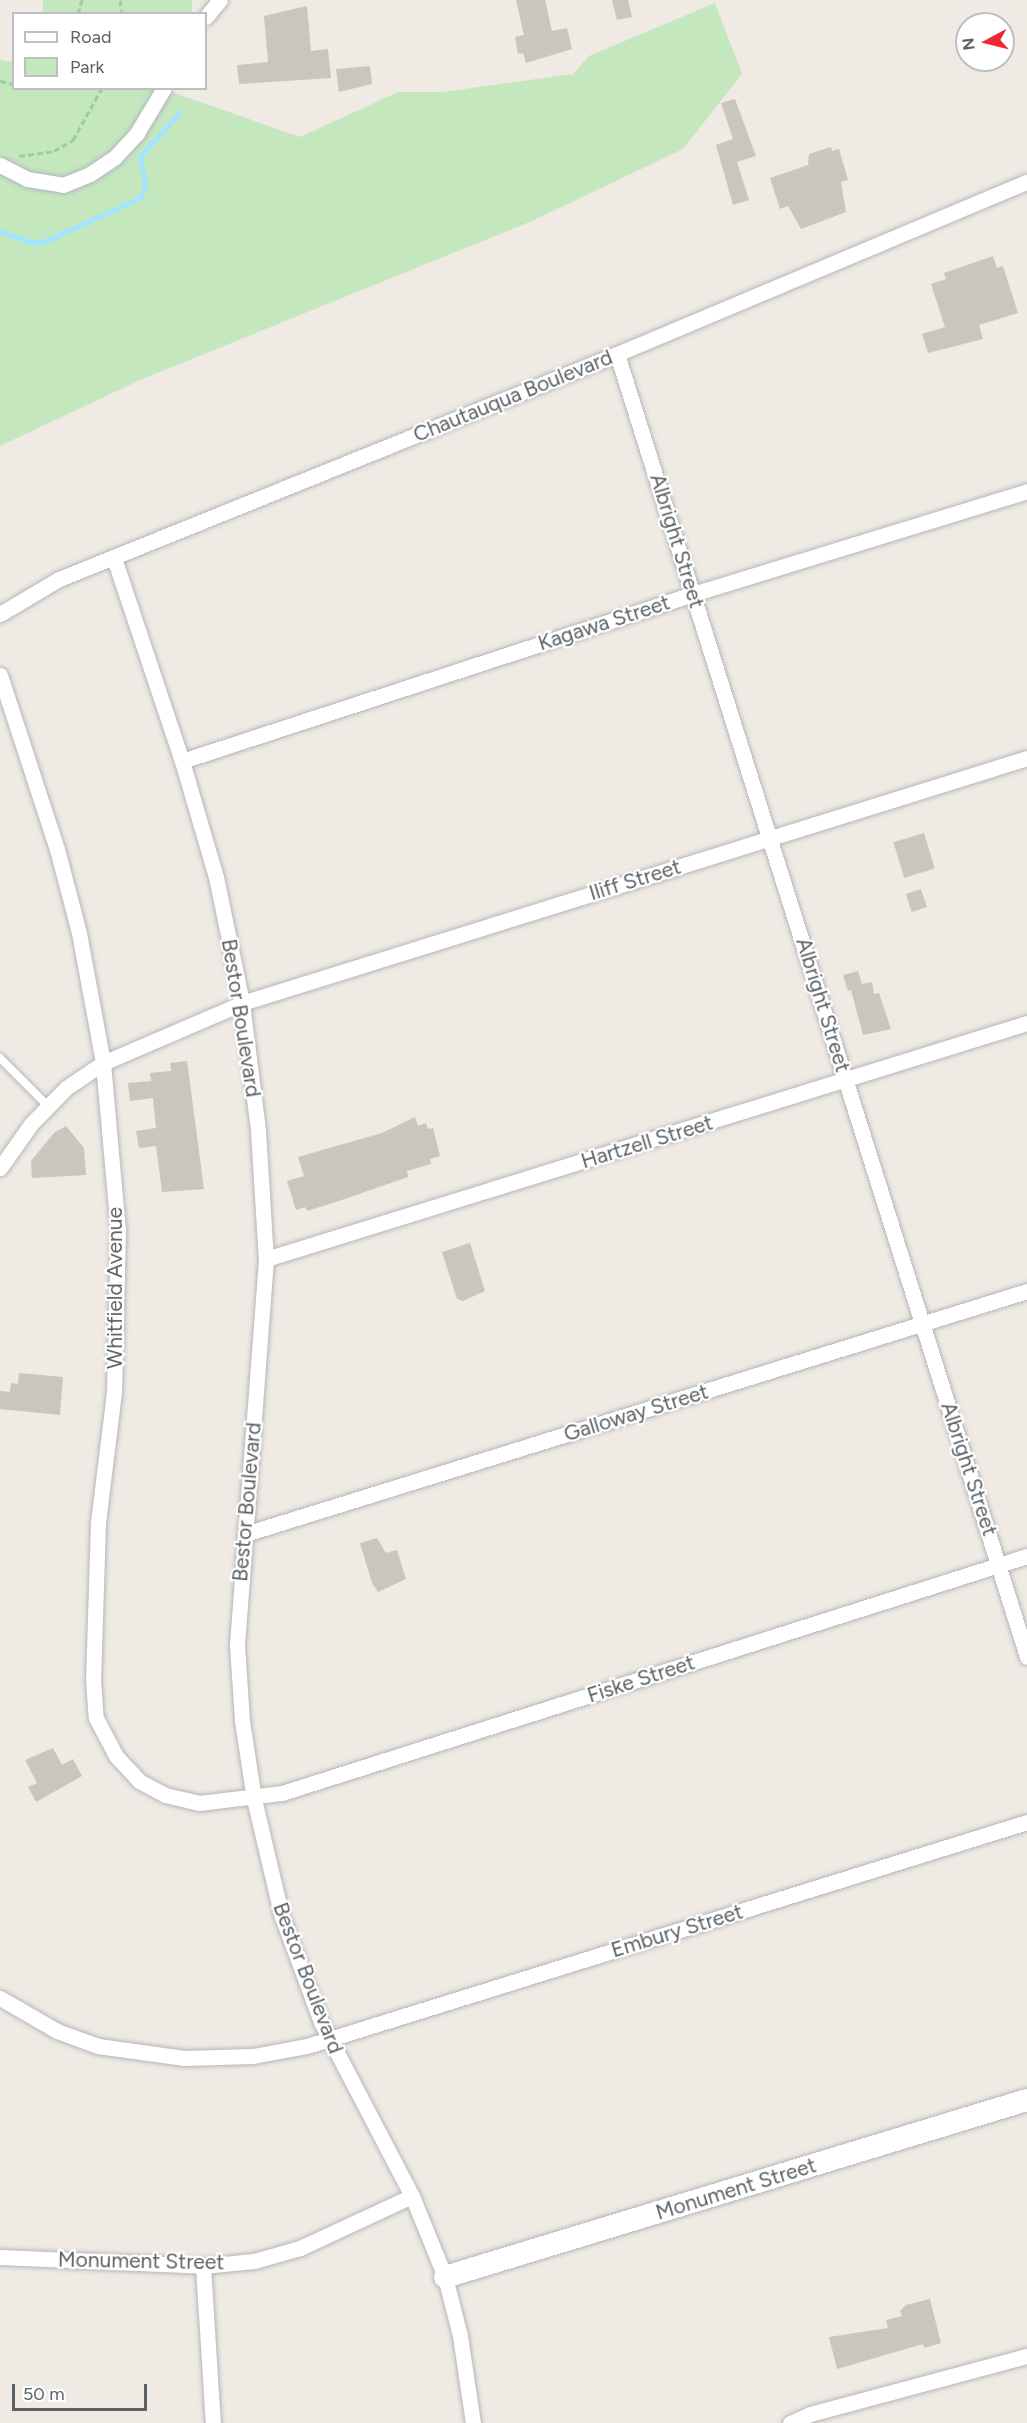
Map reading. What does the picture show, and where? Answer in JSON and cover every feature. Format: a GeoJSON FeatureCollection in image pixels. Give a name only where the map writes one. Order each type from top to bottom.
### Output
{"type":"FeatureCollection","features":[{"type":"Feature","properties":{"kind":"street"},"geometry":{"type":"LineString","coordinates":[[207,16],[220,0]]}},
{"type":"Feature","properties":{"kind":"street"},"geometry":{"type":"LineString","coordinates":[[5,161],[27,179],[63,185],[90,174],[115,157],[137,133],[163,90]]}},
{"type":"Feature","properties":{"kind":"street","name":"Chautauqua Boulevard"},"geometry":{"type":"LineString","coordinates":[[0,614],[59,579],[617,354],[1027,182]]}},
{"type":"Feature","properties":{"kind":"street","name":"Albright Street"},"geometry":{"type":"LineString","coordinates":[[617,354],[1027,1657]]}},
{"type":"Feature","properties":{"kind":"street","name":"Kagawa Street"},"geometry":{"type":"LineString","coordinates":[[182,761],[693,594],[1027,490]]}},
{"type":"Feature","properties":{"kind":"street","name":"Bestor Boulevard"},"geometry":{"type":"LineString","coordinates":[[114,558],[182,761],[216,877],[242,1003],[258,1130],[266,1259],[237,1645],[242,1721],[254,1799],[282,1917],[328,2039],[412,2196],[445,2277],[460,2336],[473,2423]]}},
{"type":"Feature","properties":{"kind":"street","name":"Whitfield Avenue"},"geometry":{"type":"LineString","coordinates":[[0,675],[79,933],[103,1063],[118,1230],[114,1392],[98,1523],[93,1612],[96,1718],[116,1756],[139,1781],[165,1795],[199,1803],[254,1799]]}},
{"type":"Feature","properties":{"kind":"street","name":"Iliff Street"},"geometry":{"type":"LineString","coordinates":[[0,1168],[48,1106],[66,1088],[103,1063],[242,1003],[1027,758]]}},
{"type":"Feature","properties":{"kind":"street","name":"Hartzell Street"},"geometry":{"type":"LineString","coordinates":[[266,1259],[1027,1023]]}},
{"type":"Feature","properties":{"kind":"street","name":"Galloway Street"},"geometry":{"type":"LineString","coordinates":[[245,1534],[1027,1291]]}},
{"type":"Feature","properties":{"kind":"street","name":"Fiske Street"},"geometry":{"type":"LineString","coordinates":[[254,1799],[1027,1556]]}},
{"type":"Feature","properties":{"kind":"street","name":"Embury Street"},"geometry":{"type":"LineString","coordinates":[[0,1998],[57,2031],[98,2046],[174,2057],[253,2056],[328,2039],[1027,1822]]}},
{"type":"Feature","properties":{"kind":"street","name":"Monument Street"},"geometry":{"type":"LineString","coordinates":[[445,2277],[1027,2100]]}},
{"type":"Feature","properties":{"kind":"street","name":"Monument Street"},"geometry":{"type":"LineString","coordinates":[[0,2257],[203,2266],[254,2261],[300,2247],[412,2196]]}},
{"type":"Feature","properties":{"kind":"street"},"geometry":{"type":"LineString","coordinates":[[203,2266],[213,2423]]}},
{"type":"Feature","properties":{"kind":"street"},"geometry":{"type":"LineString","coordinates":[[790,2423],[810,2414],[1027,2356]]}},
{"type":"Feature","properties":{"kind":"lane"},"geometry":{"type":"LineString","coordinates":[[0,1058],[48,1106]]}},
{"type":"Feature","properties":{"kind":"path"},"geometry":{"type":"LineString","coordinates":[[5,161],[54,151],[73,140],[101,90]]}},
{"type":"Feature","properties":{"kind":"green space"},"geometry":{"type":"Polygon","coordinates":[[[43,0],[192,0],[192,12],[43,12],[43,0]]]}},
{"type":"Feature","properties":{"kind":"green space"},"geometry":{"type":"Polygon","coordinates":[[[715,3],[742,74],[683,149],[532,221],[140,380],[0,446],[0,60],[12,62],[12,90],[166,90],[300,137],[398,92],[442,92],[573,74],[589,56],[715,3]]]}},
{"type":"Feature","properties":{"kind":"building"},"geometry":{"type":"Polygon","coordinates":[[[516,0],[545,0],[552,31],[567,28],[572,49],[526,63],[523,53],[518,54],[515,37],[524,35],[516,0]]]}},
{"type":"Feature","properties":{"kind":"building"},"geometry":{"type":"Polygon","coordinates":[[[612,0],[628,0],[632,17],[617,20],[612,0]]]}},
{"type":"Feature","properties":{"kind":"building"},"geometry":{"type":"Polygon","coordinates":[[[307,6],[311,51],[328,49],[331,78],[239,84],[237,65],[268,62],[264,16],[307,6]]]}},
{"type":"Feature","properties":{"kind":"building"},"geometry":{"type":"Polygon","coordinates":[[[370,66],[372,84],[339,92],[336,69],[370,66]]]}},
{"type":"Feature","properties":{"kind":"building"},"geometry":{"type":"Polygon","coordinates":[[[735,99],[756,156],[737,162],[749,200],[733,205],[716,145],[733,139],[721,103],[735,99]]]}},
{"type":"Feature","properties":{"kind":"building"},"geometry":{"type":"Polygon","coordinates":[[[831,147],[832,151],[839,149],[848,180],[841,182],[846,212],[801,229],[788,206],[780,209],[770,178],[808,165],[809,154],[831,147]]]}},
{"type":"Feature","properties":{"kind":"building"},"geometry":{"type":"Polygon","coordinates":[[[993,256],[997,268],[1003,266],[1018,313],[979,325],[983,339],[928,353],[922,334],[945,327],[931,284],[946,279],[944,273],[993,256]]]}},
{"type":"Feature","properties":{"kind":"building"},"geometry":{"type":"Polygon","coordinates":[[[924,833],[935,868],[904,878],[893,842],[924,833]]]}},
{"type":"Feature","properties":{"kind":"building"},"geometry":{"type":"Polygon","coordinates":[[[921,889],[927,907],[912,912],[906,894],[921,889]]]}},
{"type":"Feature","properties":{"kind":"building"},"geometry":{"type":"Polygon","coordinates":[[[858,971],[862,984],[872,982],[874,994],[879,993],[891,1029],[863,1035],[851,990],[848,991],[843,975],[858,971]]]}},
{"type":"Feature","properties":{"kind":"building"},"geometry":{"type":"Polygon","coordinates":[[[187,1061],[204,1189],[162,1192],[156,1146],[139,1148],[136,1131],[156,1128],[153,1098],[130,1101],[128,1083],[151,1081],[150,1073],[171,1071],[170,1063],[187,1061]]]}},
{"type":"Feature","properties":{"kind":"building"},"geometry":{"type":"Polygon","coordinates":[[[415,1117],[418,1126],[426,1123],[428,1129],[433,1128],[440,1156],[430,1159],[431,1164],[407,1171],[408,1177],[333,1203],[307,1211],[305,1207],[296,1210],[287,1181],[304,1176],[298,1157],[382,1133],[415,1117]]]}},
{"type":"Feature","properties":{"kind":"building"},"geometry":{"type":"Polygon","coordinates":[[[66,1126],[84,1148],[86,1175],[32,1178],[31,1161],[54,1133],[66,1126]]]}},
{"type":"Feature","properties":{"kind":"building"},"geometry":{"type":"Polygon","coordinates":[[[470,1243],[485,1291],[463,1301],[457,1299],[442,1252],[470,1243]]]}},
{"type":"Feature","properties":{"kind":"building"},"geometry":{"type":"Polygon","coordinates":[[[19,1373],[63,1377],[60,1415],[0,1409],[0,1391],[10,1392],[11,1383],[18,1384],[19,1373]]]}},
{"type":"Feature","properties":{"kind":"building"},"geometry":{"type":"Polygon","coordinates":[[[377,1538],[386,1553],[397,1550],[406,1579],[378,1592],[372,1583],[360,1543],[377,1538]]]}},
{"type":"Feature","properties":{"kind":"building"},"geometry":{"type":"Polygon","coordinates":[[[53,1748],[62,1765],[73,1759],[82,1776],[36,1802],[28,1787],[37,1783],[25,1760],[53,1748]]]}},
{"type":"Feature","properties":{"kind":"building"},"geometry":{"type":"Polygon","coordinates":[[[930,2299],[941,2343],[924,2348],[923,2344],[837,2369],[829,2337],[888,2328],[886,2320],[902,2316],[900,2311],[906,2305],[930,2299]]]}},
{"type":"Feature","properties":{"kind":"waterway"},"geometry":{"type":"LineString","coordinates":[[0,231],[33,243],[48,240],[141,197],[145,184],[140,156],[180,112]]}}]}
